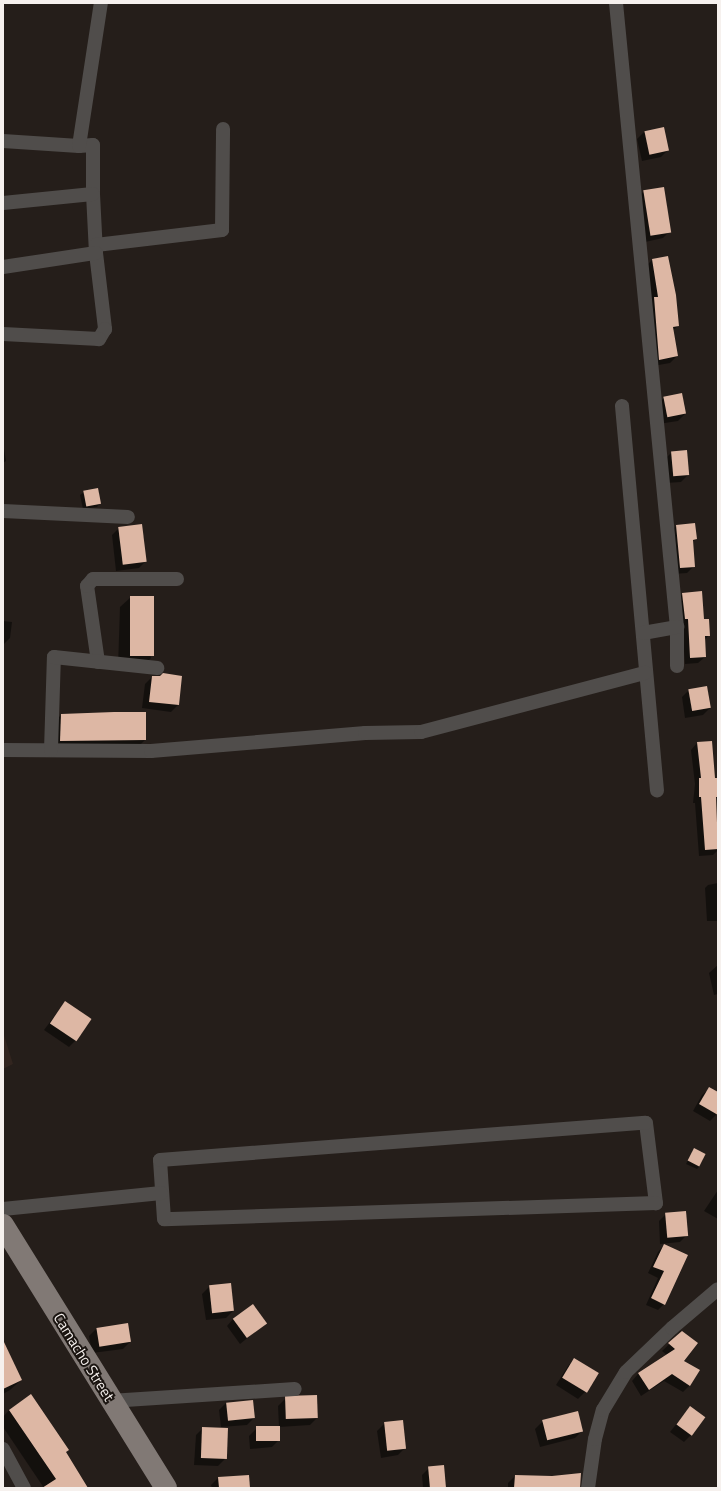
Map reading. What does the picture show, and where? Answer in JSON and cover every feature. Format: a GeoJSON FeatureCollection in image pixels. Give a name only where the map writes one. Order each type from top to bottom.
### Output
{"type":"FeatureCollection","features":[{"type":"Feature","properties":{"kind":"main road","name":"Camacho Street"},"geometry":{"type":"LineString","coordinates":[[3,1225],[110,1400],[166,1488]]}},
{"type":"Feature","properties":{"kind":"street"},"geometry":{"type":"LineString","coordinates":[[79,146],[101,3]]}},
{"type":"Feature","properties":{"kind":"street"},"geometry":{"type":"LineString","coordinates":[[616,3],[677,627],[677,666]]}},
{"type":"Feature","properties":{"kind":"street"},"geometry":{"type":"LineString","coordinates":[[3,267],[96,249],[222,230],[222,129]]}},
{"type":"Feature","properties":{"kind":"street"},"geometry":{"type":"LineString","coordinates":[[3,141],[79,146],[93,145],[93,194],[96,249],[105,329],[99,339],[3,334]]}},
{"type":"Feature","properties":{"kind":"street"},"geometry":{"type":"LineString","coordinates":[[3,203],[93,194]]}},
{"type":"Feature","properties":{"kind":"street"},"geometry":{"type":"LineString","coordinates":[[622,406],[643,633],[645,673],[657,790]]}},
{"type":"Feature","properties":{"kind":"street"},"geometry":{"type":"LineString","coordinates":[[3,511],[128,517]]}},
{"type":"Feature","properties":{"kind":"street"},"geometry":{"type":"LineString","coordinates":[[98,662],[87,586],[93,579],[177,580]]}},
{"type":"Feature","properties":{"kind":"street"},"geometry":{"type":"LineString","coordinates":[[643,633],[677,627]]}},
{"type":"Feature","properties":{"kind":"street"},"geometry":{"type":"LineString","coordinates":[[51,750],[54,657],[157,668]]}},
{"type":"Feature","properties":{"kind":"street"},"geometry":{"type":"LineString","coordinates":[[3,750],[151,751],[365,733],[421,732],[645,673]]}},
{"type":"Feature","properties":{"kind":"street"},"geometry":{"type":"LineString","coordinates":[[646,1123],[656,1203],[164,1219],[161,1193],[160,1160],[646,1123]]}},
{"type":"Feature","properties":{"kind":"street"},"geometry":{"type":"LineString","coordinates":[[3,1209],[161,1193]]}},
{"type":"Feature","properties":{"kind":"street"},"geometry":{"type":"LineString","coordinates":[[588,1488],[596,1439],[603,1410],[626,1372],[672,1328],[718,1289]]}},
{"type":"Feature","properties":{"kind":"street"},"geometry":{"type":"LineString","coordinates":[[110,1400],[295,1389]]}},
{"type":"Feature","properties":{"kind":"street"},"geometry":{"type":"LineString","coordinates":[[3,1449],[24,1488]]}},
{"type":"Feature","properties":{"kind":"shaded area"},"geometry":{"type":"Polygon","coordinates":[[[3,1032],[13,1064],[3,1069],[3,1032]]]}},
{"type":"Feature","properties":{"kind":"building"},"geometry":{"type":"Polygon","coordinates":[[[664,127],[669,150],[649,155],[644,131],[664,127]]]}},
{"type":"Feature","properties":{"kind":"building"},"geometry":{"type":"Polygon","coordinates":[[[664,187],[671,232],[650,236],[643,190],[664,187]]]}},
{"type":"Feature","properties":{"kind":"building"},"geometry":{"type":"Polygon","coordinates":[[[668,256],[676,295],[679,326],[673,327],[678,356],[659,360],[654,297],[658,297],[652,259],[668,256]]]}},
{"type":"Feature","properties":{"kind":"building"},"geometry":{"type":"Polygon","coordinates":[[[682,393],[686,414],[667,417],[663,397],[682,393]]]}},
{"type":"Feature","properties":{"kind":"building"},"geometry":{"type":"Polygon","coordinates":[[[687,450],[689,475],[673,476],[671,451],[687,450]]]}},
{"type":"Feature","properties":{"kind":"building"},"geometry":{"type":"Polygon","coordinates":[[[98,488],[101,504],[86,507],[83,491],[98,488]]]}},
{"type":"Feature","properties":{"kind":"building"},"geometry":{"type":"Polygon","coordinates":[[[695,523],[697,539],[693,540],[695,567],[680,568],[676,525],[695,523]]]}},
{"type":"Feature","properties":{"kind":"building"},"geometry":{"type":"Polygon","coordinates":[[[142,524],[147,562],[123,565],[118,527],[142,524]]]}},
{"type":"Feature","properties":{"kind":"building"},"geometry":{"type":"Polygon","coordinates":[[[702,591],[704,619],[709,619],[710,636],[705,636],[706,657],[690,658],[688,619],[685,619],[682,593],[702,591]]]}},
{"type":"Feature","properties":{"kind":"building"},"geometry":{"type":"Polygon","coordinates":[[[130,596],[154,596],[154,656],[130,656],[130,596]]]}},
{"type":"Feature","properties":{"kind":"building"},"geometry":{"type":"Polygon","coordinates":[[[163,673],[182,676],[179,705],[149,702],[152,676],[160,676],[163,673]]]}},
{"type":"Feature","properties":{"kind":"building"},"geometry":{"type":"Polygon","coordinates":[[[707,686],[711,708],[692,711],[688,689],[707,686]]]}},
{"type":"Feature","properties":{"kind":"building"},"geometry":{"type":"Polygon","coordinates":[[[146,712],[146,740],[60,741],[61,714],[146,712]]]}},
{"type":"Feature","properties":{"kind":"building"},"geometry":{"type":"Polygon","coordinates":[[[712,741],[715,778],[718,778],[718,797],[716,797],[718,849],[705,850],[701,797],[699,797],[699,778],[701,778],[697,742],[712,741]]]}},
{"type":"Feature","properties":{"kind":"building"},"geometry":{"type":"Polygon","coordinates":[[[65,1001],[92,1019],[76,1041],[50,1023],[65,1001]]]}},
{"type":"Feature","properties":{"kind":"building"},"geometry":{"type":"Polygon","coordinates":[[[709,1087],[718,1092],[718,1115],[699,1104],[709,1087]]]}},
{"type":"Feature","properties":{"kind":"building"},"geometry":{"type":"Polygon","coordinates":[[[694,1148],[706,1154],[699,1166],[688,1160],[694,1148]]]}},
{"type":"Feature","properties":{"kind":"building"},"geometry":{"type":"Polygon","coordinates":[[[686,1211],[688,1236],[667,1238],[665,1213],[686,1211]]]}},
{"type":"Feature","properties":{"kind":"building"},"geometry":{"type":"Polygon","coordinates":[[[664,1244],[688,1255],[665,1305],[651,1298],[664,1271],[653,1267],[664,1244]]]}},
{"type":"Feature","properties":{"kind":"building"},"geometry":{"type":"Polygon","coordinates":[[[231,1283],[234,1311],[212,1313],[209,1285],[231,1283]]]}},
{"type":"Feature","properties":{"kind":"building"},"geometry":{"type":"Polygon","coordinates":[[[253,1304],[267,1323],[247,1338],[233,1319],[253,1304]]]}},
{"type":"Feature","properties":{"kind":"building"},"geometry":{"type":"Polygon","coordinates":[[[128,1323],[131,1342],[99,1347],[96,1328],[128,1323]]]}},
{"type":"Feature","properties":{"kind":"building"},"geometry":{"type":"Polygon","coordinates":[[[682,1331],[698,1343],[684,1361],[700,1370],[690,1386],[672,1374],[649,1390],[638,1373],[675,1349],[668,1343],[682,1331]]]}},
{"type":"Feature","properties":{"kind":"building"},"geometry":{"type":"Polygon","coordinates":[[[3,1340],[22,1380],[3,1389],[3,1340]]]}},
{"type":"Feature","properties":{"kind":"building"},"geometry":{"type":"Polygon","coordinates":[[[574,1358],[599,1373],[587,1393],[562,1378],[574,1358]]]}},
{"type":"Feature","properties":{"kind":"building"},"geometry":{"type":"Polygon","coordinates":[[[31,1394],[69,1450],[66,1452],[88,1488],[42,1488],[56,1479],[9,1410],[31,1394]]]}},
{"type":"Feature","properties":{"kind":"building"},"geometry":{"type":"Polygon","coordinates":[[[317,1395],[318,1418],[286,1419],[285,1396],[317,1395]]]}},
{"type":"Feature","properties":{"kind":"building"},"geometry":{"type":"Polygon","coordinates":[[[253,1400],[255,1418],[228,1421],[226,1403],[253,1400]]]}},
{"type":"Feature","properties":{"kind":"building"},"geometry":{"type":"Polygon","coordinates":[[[690,1406],[705,1417],[692,1436],[676,1425],[690,1406]]]}},
{"type":"Feature","properties":{"kind":"building"},"geometry":{"type":"Polygon","coordinates":[[[578,1411],[583,1431],[547,1440],[542,1420],[578,1411]]]}},
{"type":"Feature","properties":{"kind":"building"},"geometry":{"type":"Polygon","coordinates":[[[403,1420],[406,1449],[387,1451],[384,1422],[403,1420]]]}},
{"type":"Feature","properties":{"kind":"building"},"geometry":{"type":"Polygon","coordinates":[[[256,1426],[280,1426],[280,1441],[256,1441],[256,1426]]]}},
{"type":"Feature","properties":{"kind":"building"},"geometry":{"type":"Polygon","coordinates":[[[202,1427],[228,1428],[227,1459],[201,1458],[202,1427]]]}},
{"type":"Feature","properties":{"kind":"building"},"geometry":{"type":"Polygon","coordinates":[[[444,1465],[446,1488],[430,1488],[428,1466],[444,1465]]]}},
{"type":"Feature","properties":{"kind":"building"},"geometry":{"type":"Polygon","coordinates":[[[581,1473],[580,1488],[514,1488],[515,1475],[552,1476],[581,1473]]]}},
{"type":"Feature","properties":{"kind":"building"},"geometry":{"type":"Polygon","coordinates":[[[249,1475],[250,1488],[219,1488],[218,1477],[249,1475]]]}}]}
